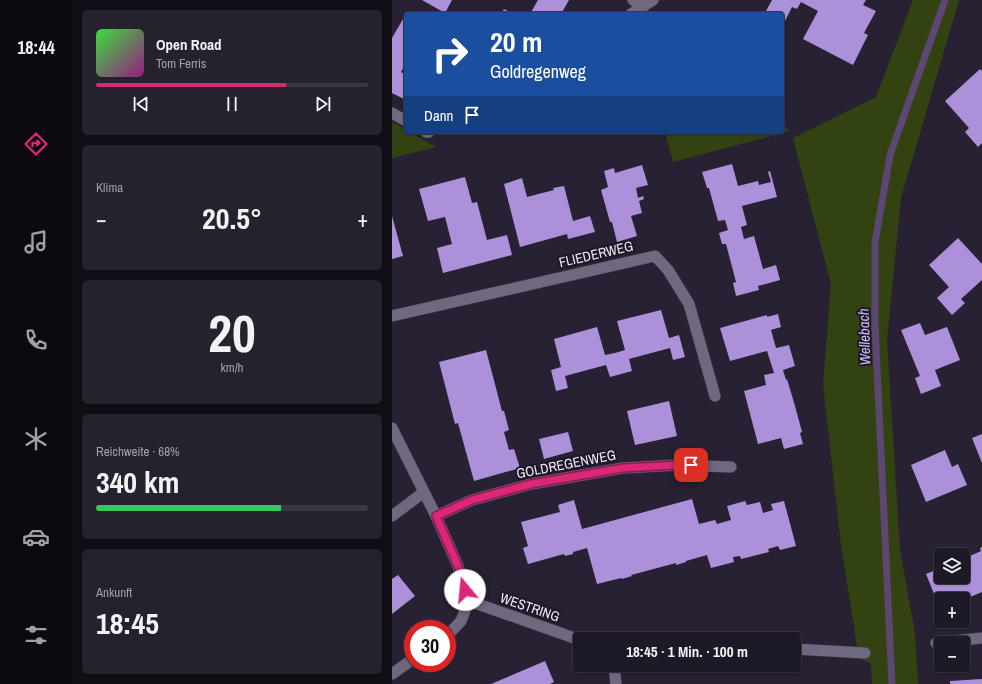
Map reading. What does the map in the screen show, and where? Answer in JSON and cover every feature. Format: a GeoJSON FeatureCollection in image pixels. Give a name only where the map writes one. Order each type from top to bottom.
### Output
{"type":"FeatureCollection","features":[{"type":"Feature","properties":{"kind":"street"},"geometry":{"type":"LineString","coordinates":[[633,0],[643,6]]}},
{"type":"Feature","properties":{"kind":"street"},"geometry":{"type":"LineString","coordinates":[[634,12],[653,0]]}},
{"type":"Feature","properties":{"kind":"street"},"geometry":{"type":"LineString","coordinates":[[392,113],[404,120]]}},
{"type":"Feature","properties":{"kind":"street","name":"FLIEDERWEG"},"geometry":{"type":"LineString","coordinates":[[392,316],[655,256],[668,270],[689,304],[715,396]]}},
{"type":"Feature","properties":{"kind":"street"},"geometry":{"type":"LineString","coordinates":[[392,428],[436,516],[458,566],[469,602],[461,621],[456,626]]}},
{"type":"Feature","properties":{"kind":"street","name":"GOLDREGENWEG"},"geometry":{"type":"LineString","coordinates":[[436,516],[472,500],[531,484],[623,468],[678,465],[731,467]]}},
{"type":"Feature","properties":{"kind":"street"},"geometry":{"type":"LineString","coordinates":[[392,516],[424,492]]}},
{"type":"Feature","properties":{"kind":"street","name":"WESTRING"},"geometry":{"type":"LineString","coordinates":[[469,602],[573,638]]}},
{"type":"Feature","properties":{"kind":"street"},"geometry":{"type":"LineString","coordinates":[[970,640],[982,638]]}},
{"type":"Feature","properties":{"kind":"street"},"geometry":{"type":"LineString","coordinates":[[801,649],[865,653]]}},
{"type":"Feature","properties":{"kind":"street"},"geometry":{"type":"LineString","coordinates":[[392,674],[404,666]]}},
{"type":"Feature","properties":{"kind":"street"},"geometry":{"type":"LineString","coordinates":[[615,672],[616,684]]}},
{"type":"Feature","properties":{"kind":"green space"},"geometry":{"type":"Polygon","coordinates":[[[913,0],[959,0],[901,198],[887,340],[900,550],[915,633],[918,684],[872,684],[871,663],[859,659],[841,545],[823,384],[831,284],[793,138],[876,97],[913,0]]]}},
{"type":"Feature","properties":{"kind":"green space"},"geometry":{"type":"Polygon","coordinates":[[[392,122],[404,129],[404,134],[413,134],[436,147],[392,158],[392,122]]]}},
{"type":"Feature","properties":{"kind":"green space"},"geometry":{"type":"Polygon","coordinates":[[[784,126],[790,131],[784,133],[784,126]]]}},
{"type":"Feature","properties":{"kind":"green space"},"geometry":{"type":"Polygon","coordinates":[[[666,134],[779,134],[673,162],[666,134]]]}},
{"type":"Feature","properties":{"kind":"building"},"geometry":{"type":"Polygon","coordinates":[[[422,0],[452,0],[446,12],[422,0]]]}},
{"type":"Feature","properties":{"kind":"building"},"geometry":{"type":"Polygon","coordinates":[[[538,0],[569,0],[562,12],[531,12],[538,0]]]}},
{"type":"Feature","properties":{"kind":"building"},"geometry":{"type":"Polygon","coordinates":[[[772,0],[866,0],[863,5],[876,11],[864,33],[868,35],[853,65],[803,39],[818,11],[801,2],[797,9],[792,7],[785,21],[784,12],[766,11],[772,0]]]}},
{"type":"Feature","properties":{"kind":"building"},"geometry":{"type":"Polygon","coordinates":[[[504,9],[509,12],[502,12],[504,9]]]}},
{"type":"Feature","properties":{"kind":"building"},"geometry":{"type":"Polygon","coordinates":[[[403,19],[404,67],[401,72],[404,74],[404,99],[392,93],[392,38],[403,19]]]}},
{"type":"Feature","properties":{"kind":"building"},"geometry":{"type":"Polygon","coordinates":[[[980,69],[982,71],[982,143],[978,147],[965,132],[969,128],[945,101],[980,69]]]}},
{"type":"Feature","properties":{"kind":"building"},"geometry":{"type":"Polygon","coordinates":[[[732,164],[738,186],[758,181],[759,185],[771,182],[768,172],[770,171],[777,197],[742,206],[747,225],[741,227],[744,239],[754,236],[763,269],[776,265],[780,280],[758,286],[759,290],[736,296],[733,283],[736,282],[726,244],[722,244],[719,233],[728,230],[725,220],[718,221],[709,188],[707,188],[702,172],[732,164]]]}},
{"type":"Feature","properties":{"kind":"building"},"geometry":{"type":"Polygon","coordinates":[[[642,165],[648,185],[636,188],[638,198],[643,196],[644,199],[639,201],[642,213],[631,216],[637,236],[617,242],[601,190],[608,187],[604,171],[614,168],[615,173],[642,165]]]}},
{"type":"Feature","properties":{"kind":"building"},"geometry":{"type":"Polygon","coordinates":[[[465,177],[472,203],[477,202],[487,240],[507,235],[512,255],[443,273],[437,248],[452,244],[445,217],[428,221],[419,189],[465,177]]]}},
{"type":"Feature","properties":{"kind":"building"},"geometry":{"type":"Polygon","coordinates":[[[522,178],[527,197],[554,190],[553,188],[564,186],[573,221],[590,216],[595,232],[568,239],[567,234],[520,247],[504,184],[522,178]]]}},
{"type":"Feature","properties":{"kind":"building"},"geometry":{"type":"Polygon","coordinates":[[[392,216],[403,256],[392,259],[392,216]]]}},
{"type":"Feature","properties":{"kind":"building"},"geometry":{"type":"Polygon","coordinates":[[[958,238],[982,264],[982,280],[961,299],[965,303],[952,315],[937,298],[949,287],[929,265],[958,238]]]}},
{"type":"Feature","properties":{"kind":"building"},"geometry":{"type":"Polygon","coordinates":[[[661,310],[669,338],[679,335],[685,357],[673,360],[670,348],[629,359],[632,371],[610,377],[606,365],[565,376],[568,388],[556,391],[551,370],[561,367],[554,339],[597,327],[605,355],[615,353],[625,350],[617,321],[661,310]]]}},
{"type":"Feature","properties":{"kind":"building"},"geometry":{"type":"Polygon","coordinates":[[[778,314],[781,327],[771,330],[776,348],[789,345],[795,366],[783,370],[795,406],[802,432],[800,433],[803,444],[784,449],[781,438],[758,444],[744,391],[766,385],[764,375],[774,373],[767,351],[730,361],[720,328],[767,315],[767,317],[778,314]]]}},
{"type":"Feature","properties":{"kind":"building"},"geometry":{"type":"Polygon","coordinates":[[[920,323],[925,335],[947,327],[960,360],[935,370],[941,386],[921,394],[915,378],[920,376],[901,330],[920,323]]]}},
{"type":"Feature","properties":{"kind":"building"},"geometry":{"type":"Polygon","coordinates":[[[486,350],[502,411],[504,411],[509,430],[504,432],[509,450],[514,449],[520,468],[474,481],[458,423],[455,424],[439,362],[486,350]]]}},
{"type":"Feature","properties":{"kind":"building"},"geometry":{"type":"Polygon","coordinates":[[[669,401],[677,436],[635,445],[627,411],[669,401]]]}},
{"type":"Feature","properties":{"kind":"building"},"geometry":{"type":"Polygon","coordinates":[[[568,432],[573,451],[544,459],[539,439],[568,432]]]}},
{"type":"Feature","properties":{"kind":"building"},"geometry":{"type":"Polygon","coordinates":[[[982,434],[982,463],[972,438],[982,434]]]}},
{"type":"Feature","properties":{"kind":"building"},"geometry":{"type":"Polygon","coordinates":[[[945,450],[952,467],[958,464],[967,485],[926,502],[911,465],[945,450]]]}},
{"type":"Feature","properties":{"kind":"building"},"geometry":{"type":"Polygon","coordinates":[[[692,499],[699,524],[715,520],[717,524],[731,520],[727,506],[745,501],[747,505],[760,502],[763,513],[773,510],[771,504],[784,501],[796,546],[780,550],[778,546],[768,549],[769,552],[741,559],[740,556],[733,557],[734,562],[711,568],[707,555],[676,565],[676,563],[631,575],[632,576],[622,579],[597,584],[587,548],[573,552],[573,554],[565,556],[564,554],[528,564],[523,548],[528,546],[521,522],[560,512],[558,505],[574,500],[582,529],[692,499]]]}},
{"type":"Feature","properties":{"kind":"building"},"geometry":{"type":"Polygon","coordinates":[[[982,547],[982,592],[970,597],[970,592],[934,592],[934,594],[926,574],[934,571],[934,584],[970,584],[970,556],[981,551],[980,548],[982,547]]]}},
{"type":"Feature","properties":{"kind":"building"},"geometry":{"type":"Polygon","coordinates":[[[398,575],[415,596],[392,614],[392,579],[398,575]]]}},
{"type":"Feature","properties":{"kind":"building"},"geometry":{"type":"Polygon","coordinates":[[[545,661],[554,682],[550,684],[491,684],[545,661]]]}},
{"type":"Feature","properties":{"kind":"building"},"geometry":{"type":"Polygon","coordinates":[[[982,679],[982,684],[950,684],[950,681],[982,679]]]}},
{"type":"Feature","properties":{"kind":"waterway","name":"Wellebach"},"geometry":{"type":"LineString","coordinates":[[892,684],[875,326],[875,243],[890,155],[945,0]]}},
{"type":"Feature","properties":{"kind":"route"},"geometry":{"type":"LineString","coordinates":[[465,590],[458,566],[436,516],[472,500],[531,484],[623,468],[691,465]]}}]}
